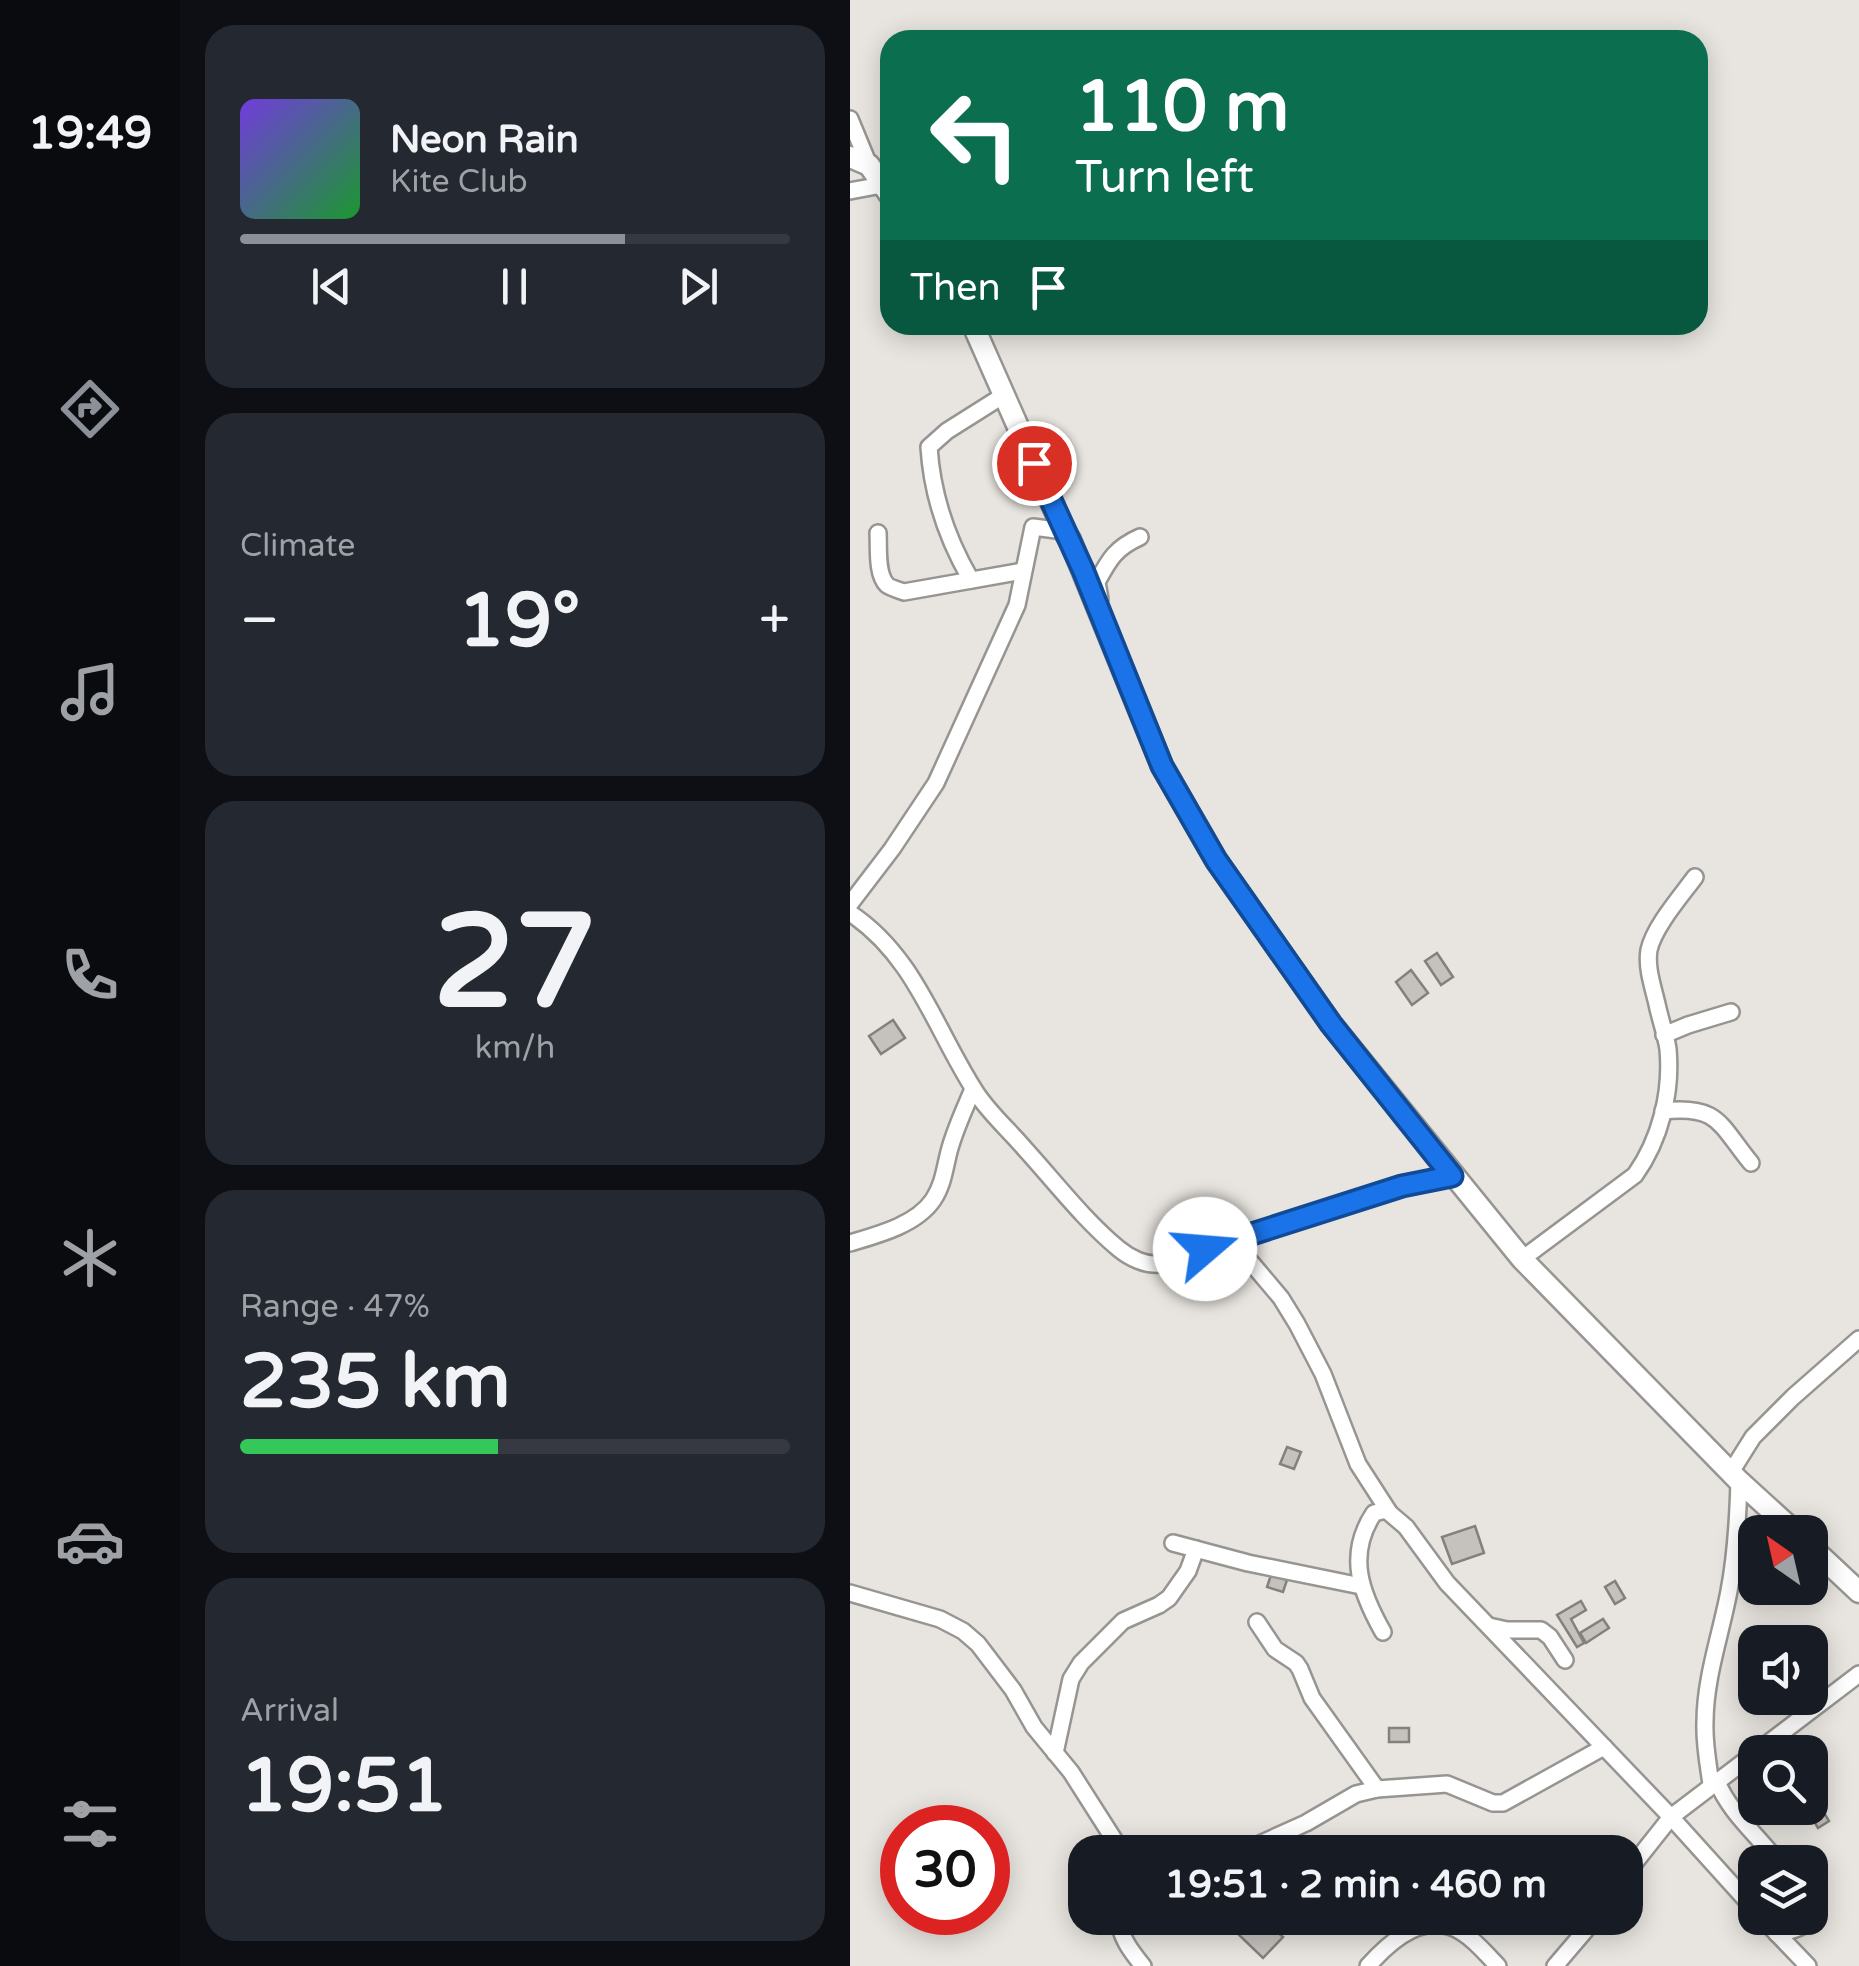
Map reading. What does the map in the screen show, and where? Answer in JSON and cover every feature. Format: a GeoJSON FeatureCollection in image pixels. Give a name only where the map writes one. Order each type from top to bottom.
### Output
{"type":"FeatureCollection","features":[{"type":"Feature","properties":{"kind":"street"},"geometry":{"type":"LineString","coordinates":[[850,119],[860,161],[880,183]]}},
{"type":"Feature","properties":{"kind":"street"},"geometry":{"type":"LineString","coordinates":[[850,190],[880,190]]}},
{"type":"Feature","properties":{"kind":"street"},"geometry":{"type":"LineString","coordinates":[[977,335],[1070,540],[1162,766],[1216,860],[1331,1024],[1522,1259],[1735,1477],[1777,1515]]}},
{"type":"Feature","properties":{"kind":"street"},"geometry":{"type":"LineString","coordinates":[[970,580],[949,537],[929,447],[1004,395]]}},
{"type":"Feature","properties":{"kind":"street"},"geometry":{"type":"LineString","coordinates":[[850,904],[936,782],[1016,606],[1033,526],[1064,531]]}},
{"type":"Feature","properties":{"kind":"street"},"geometry":{"type":"LineString","coordinates":[[878,532],[884,580],[888,586],[904,592],[1023,571]]}},
{"type":"Feature","properties":{"kind":"street"},"geometry":{"type":"LineString","coordinates":[[1108,630],[1097,582],[1113,554],[1140,538]]}},
{"type":"Feature","properties":{"kind":"street"},"geometry":{"type":"LineString","coordinates":[[1522,1259],[1634,1175],[1647,1158],[1663,1111],[1669,1074],[1668,1044],[1650,968],[1650,949],[1695,877]]}},
{"type":"Feature","properties":{"kind":"street"},"geometry":{"type":"LineString","coordinates":[[850,913],[882,939],[904,964],[974,1089],[1080,1212],[1121,1251],[1139,1262],[1158,1264],[1180,1259],[1402,1186],[1452,1176]]}},
{"type":"Feature","properties":{"kind":"street"},"geometry":{"type":"LineString","coordinates":[[1664,1036],[1732,1012]]}},
{"type":"Feature","properties":{"kind":"street"},"geometry":{"type":"LineString","coordinates":[[850,1242],[906,1221],[933,1201],[944,1178],[956,1128],[974,1089]]}},
{"type":"Feature","properties":{"kind":"street"},"geometry":{"type":"LineString","coordinates":[[1663,1111],[1687,1108],[1708,1113],[1751,1163]]}},
{"type":"Feature","properties":{"kind":"street"},"geometry":{"type":"LineString","coordinates":[[1232,1240],[1282,1298],[1298,1324],[1324,1374],[1358,1464],[1389,1512],[1406,1527],[1447,1582],[1738,1891]]}},
{"type":"Feature","properties":{"kind":"street"},"geometry":{"type":"LineString","coordinates":[[1763,1845],[1714,1782],[1706,1753],[1704,1719],[1730,1587],[1737,1527],[1735,1477],[1753,1437],[1859,1339]]}},
{"type":"Feature","properties":{"kind":"street"},"geometry":{"type":"LineString","coordinates":[[1383,1632],[1361,1586],[1360,1557],[1367,1524],[1379,1510],[1389,1512]]}},
{"type":"Feature","properties":{"kind":"street"},"geometry":{"type":"LineString","coordinates":[[1173,1543],[1361,1586]]}},
{"type":"Feature","properties":{"kind":"street"},"geometry":{"type":"LineString","coordinates":[[1055,1753],[1071,1679],[1081,1663],[1123,1621],[1168,1598],[1188,1571],[1196,1549]]}},
{"type":"Feature","properties":{"kind":"street"},"geometry":{"type":"LineString","coordinates":[[1828,1563],[1859,1592]]}},
{"type":"Feature","properties":{"kind":"street"},"geometry":{"type":"LineString","coordinates":[[850,1593],[940,1619],[978,1644],[1013,1690],[1034,1727],[1071,1772],[1109,1835]]}},
{"type":"Feature","properties":{"kind":"street"},"geometry":{"type":"LineString","coordinates":[[1257,1622],[1275,1650],[1296,1662],[1312,1698],[1377,1789]]}},
{"type":"Feature","properties":{"kind":"street"},"geometry":{"type":"LineString","coordinates":[[1488,1626],[1540,1630],[1550,1636],[1566,1660]]}},
{"type":"Feature","properties":{"kind":"street"},"geometry":{"type":"LineString","coordinates":[[1643,1851],[1670,1816],[1859,1674]]}},
{"type":"Feature","properties":{"kind":"street"},"geometry":{"type":"LineString","coordinates":[[1280,1835],[1356,1794],[1377,1789],[1447,1784],[1493,1803],[1503,1803],[1604,1747]]}},
{"type":"Feature","properties":{"kind":"street"},"geometry":{"type":"LineString","coordinates":[[1368,1966],[1392,1942],[1432,1922],[1465,1934],[1498,1966]]}},
{"type":"Feature","properties":{"kind":"street"},"geometry":{"type":"LineString","coordinates":[[1121,1935],[1143,1966]]}},
{"type":"Feature","properties":{"kind":"street"},"geometry":{"type":"LineString","coordinates":[[1556,1966],[1582,1935]]}},
{"type":"Feature","properties":{"kind":"street"},"geometry":{"type":"LineString","coordinates":[[1779,1935],[1808,1966]]}},
{"type":"Feature","properties":{"kind":"building"},"geometry":{"type":"Polygon","coordinates":[[[1437,953],[1453,977],[1441,985],[1425,961],[1437,953]]]}},
{"type":"Feature","properties":{"kind":"building"},"geometry":{"type":"Polygon","coordinates":[[[1411,970],[1428,993],[1412,1005],[1396,982],[1411,970]]]}},
{"type":"Feature","properties":{"kind":"building"},"geometry":{"type":"Polygon","coordinates":[[[893,1020],[905,1038],[881,1054],[869,1036],[893,1020]]]}},
{"type":"Feature","properties":{"kind":"building"},"geometry":{"type":"Polygon","coordinates":[[[1287,1447],[1301,1452],[1294,1469],[1280,1464],[1287,1447]]]}},
{"type":"Feature","properties":{"kind":"building"},"geometry":{"type":"Polygon","coordinates":[[[1475,1526],[1484,1553],[1452,1564],[1442,1537],[1475,1526]]]}},
{"type":"Feature","properties":{"kind":"building"},"geometry":{"type":"Polygon","coordinates":[[[1271,1575],[1287,1580],[1283,1592],[1267,1587],[1271,1575]]]}},
{"type":"Feature","properties":{"kind":"building"},"geometry":{"type":"Polygon","coordinates":[[[1615,1581],[1625,1598],[1615,1604],[1605,1587],[1615,1581]]]}},
{"type":"Feature","properties":{"kind":"building"},"geometry":{"type":"Polygon","coordinates":[[[1581,1601],[1586,1610],[1571,1619],[1584,1643],[1577,1647],[1557,1615],[1581,1601]]]}},
{"type":"Feature","properties":{"kind":"building"},"geometry":{"type":"Polygon","coordinates":[[[1603,1619],[1609,1628],[1586,1643],[1580,1633],[1603,1619]]]}},
{"type":"Feature","properties":{"kind":"building"},"geometry":{"type":"Polygon","coordinates":[[[1389,1728],[1409,1728],[1409,1742],[1389,1742],[1389,1728]]]}},
{"type":"Feature","properties":{"kind":"building"},"geometry":{"type":"Polygon","coordinates":[[[1239,1935],[1283,1937],[1263,1958],[1239,1935]]]}},
{"type":"Feature","properties":{"kind":"route"},"geometry":{"type":"LineString","coordinates":[[1034,463],[1083,570],[1162,766],[1216,860],[1331,1024],[1452,1176],[1402,1186],[1205,1249]]}}]}
